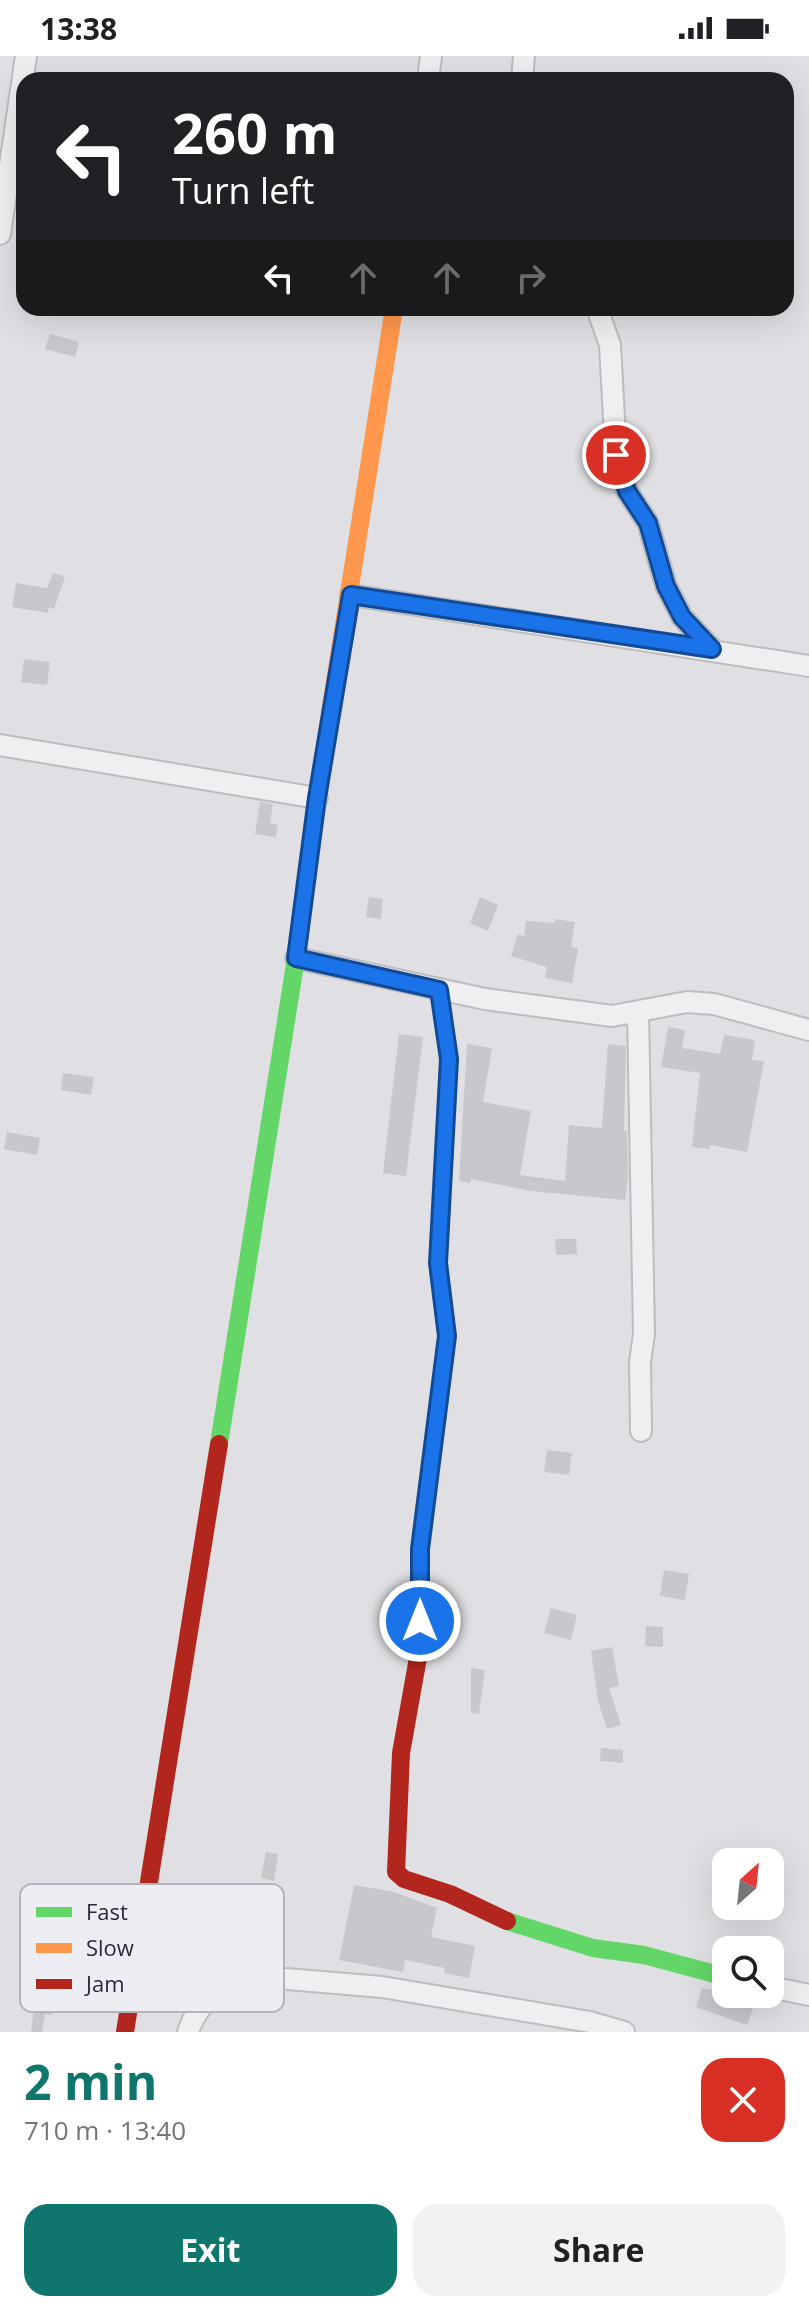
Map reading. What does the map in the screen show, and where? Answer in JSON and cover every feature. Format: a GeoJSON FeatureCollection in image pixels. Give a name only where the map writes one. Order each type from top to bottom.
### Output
{"type":"FeatureCollection","features":[{"type":"Feature","properties":{"kind":"street"},"geometry":{"type":"LineString","coordinates":[[0,234],[16,124]]}},
{"type":"Feature","properties":{"kind":"street"},"geometry":{"type":"LineString","coordinates":[[149,1884],[296,958],[317,798],[393,316]]}},
{"type":"Feature","properties":{"kind":"street"},"geometry":{"type":"LineString","coordinates":[[600,316],[610,345],[616,455],[627,491],[648,523],[666,586],[682,617],[712,649]]}},
{"type":"Feature","properties":{"kind":"street"},"geometry":{"type":"LineString","coordinates":[[351,595],[809,666]]}},
{"type":"Feature","properties":{"kind":"street"},"geometry":{"type":"LineString","coordinates":[[0,745],[317,798]]}},
{"type":"Feature","properties":{"kind":"street"},"geometry":{"type":"LineString","coordinates":[[296,958],[439,990],[573,1012],[612,1016],[687,1002],[714,1004],[809,1030]]}},
{"type":"Feature","properties":{"kind":"street"},"geometry":{"type":"LineString","coordinates":[[439,990],[449,1059],[438,1263],[447,1336],[420,1549],[420,1646],[401,1753],[396,1872],[404,1879],[450,1894],[494,1917],[593,1948],[644,1955],[712,1973]]}},
{"type":"Feature","properties":{"kind":"street"},"geometry":{"type":"LineString","coordinates":[[638,1012],[644,1334],[640,1362],[641,1431]]}},
{"type":"Feature","properties":{"kind":"street"},"geometry":{"type":"LineString","coordinates":[[284,1979],[382,1987],[590,2022],[624,2032]]}},
{"type":"Feature","properties":{"kind":"street"},"geometry":{"type":"LineString","coordinates":[[784,1990],[809,1995]]}},
{"type":"Feature","properties":{"kind":"street"},"geometry":{"type":"LineString","coordinates":[[125,2032],[128,2012]]}},
{"type":"Feature","properties":{"kind":"street"},"geometry":{"type":"LineString","coordinates":[[188,2032],[197,2012]]}},
{"type":"Feature","properties":{"kind":"building"},"geometry":{"type":"Polygon","coordinates":[[[50,334],[79,342],[75,357],[45,349],[50,334]]]}},
{"type":"Feature","properties":{"kind":"building"},"geometry":{"type":"Polygon","coordinates":[[[53,573],[65,577],[54,609],[49,607],[48,613],[12,607],[16,583],[47,588],[53,573]]]}},
{"type":"Feature","properties":{"kind":"building"},"geometry":{"type":"Polygon","coordinates":[[[24,659],[50,662],[47,685],[21,682],[24,659]]]}},
{"type":"Feature","properties":{"kind":"building"},"geometry":{"type":"Polygon","coordinates":[[[260,802],[273,804],[270,823],[278,825],[276,837],[255,834],[260,802]]]}},
{"type":"Feature","properties":{"kind":"building"},"geometry":{"type":"Polygon","coordinates":[[[369,897],[383,899],[381,919],[366,917],[369,897]]]}},
{"type":"Feature","properties":{"kind":"building"},"geometry":{"type":"Polygon","coordinates":[[[480,897],[498,905],[488,931],[470,923],[480,897]]]}},
{"type":"Feature","properties":{"kind":"building"},"geometry":{"type":"Polygon","coordinates":[[[555,919],[575,922],[571,947],[578,948],[572,983],[545,978],[547,967],[511,956],[518,934],[524,936],[526,921],[554,923],[555,919]]]}},
{"type":"Feature","properties":{"kind":"building"},"geometry":{"type":"Polygon","coordinates":[[[668,1027],[685,1030],[682,1048],[720,1054],[724,1035],[755,1040],[752,1060],[764,1061],[747,1152],[710,1145],[710,1149],[692,1147],[700,1073],[661,1067],[668,1027]]]}},
{"type":"Feature","properties":{"kind":"building"},"geometry":{"type":"Polygon","coordinates":[[[399,1034],[423,1037],[406,1176],[383,1173],[399,1034]]]}},
{"type":"Feature","properties":{"kind":"building"},"geometry":{"type":"Polygon","coordinates":[[[467,1044],[492,1048],[483,1102],[531,1111],[520,1175],[565,1181],[569,1125],[602,1128],[608,1044],[626,1046],[624,1131],[627,1131],[628,1178],[625,1200],[531,1191],[471,1179],[470,1183],[459,1181],[467,1044]]]}},
{"type":"Feature","properties":{"kind":"building"},"geometry":{"type":"Polygon","coordinates":[[[63,1073],[94,1077],[91,1095],[61,1090],[63,1073]]]}},
{"type":"Feature","properties":{"kind":"building"},"geometry":{"type":"Polygon","coordinates":[[[7,1132],[40,1138],[37,1155],[4,1149],[7,1132]]]}},
{"type":"Feature","properties":{"kind":"building"},"geometry":{"type":"Polygon","coordinates":[[[555,1239],[576,1239],[577,1254],[556,1255],[555,1239]]]}},
{"type":"Feature","properties":{"kind":"building"},"geometry":{"type":"Polygon","coordinates":[[[547,1450],[572,1453],[569,1475],[544,1472],[547,1450]]]}},
{"type":"Feature","properties":{"kind":"building"},"geometry":{"type":"Polygon","coordinates":[[[664,1570],[689,1574],[685,1600],[660,1596],[664,1570]]]}},
{"type":"Feature","properties":{"kind":"building"},"geometry":{"type":"Polygon","coordinates":[[[551,1608],[577,1615],[571,1640],[544,1633],[551,1608]]]}},
{"type":"Feature","properties":{"kind":"building"},"geometry":{"type":"Polygon","coordinates":[[[646,1626],[663,1627],[663,1647],[645,1646],[646,1626]]]}},
{"type":"Feature","properties":{"kind":"building"},"geometry":{"type":"Polygon","coordinates":[[[612,1647],[619,1686],[609,1688],[621,1725],[607,1729],[598,1701],[591,1651],[612,1647]]]}},
{"type":"Feature","properties":{"kind":"building"},"geometry":{"type":"Polygon","coordinates":[[[471,1668],[485,1670],[479,1714],[471,1713],[471,1668]]]}},
{"type":"Feature","properties":{"kind":"building"},"geometry":{"type":"Polygon","coordinates":[[[601,1748],[623,1750],[623,1763],[600,1761],[601,1748]]]}},
{"type":"Feature","properties":{"kind":"building"},"geometry":{"type":"Polygon","coordinates":[[[266,1852],[278,1854],[274,1881],[261,1878],[266,1852]]]}},
{"type":"Feature","properties":{"kind":"building"},"geometry":{"type":"Polygon","coordinates":[[[354,1885],[394,1892],[437,1908],[431,1937],[475,1946],[469,1978],[444,1973],[445,1968],[405,1960],[403,1972],[339,1960],[354,1885]]]}},
{"type":"Feature","properties":{"kind":"building"},"geometry":{"type":"Polygon","coordinates":[[[702,1988],[712,1990],[712,2008],[753,2008],[747,2025],[696,2007],[702,1988]]]}},
{"type":"Feature","properties":{"kind":"building"},"geometry":{"type":"Polygon","coordinates":[[[33,2012],[52,2012],[52,2015],[45,2014],[42,2032],[31,2032],[33,2012]]]}},
{"type":"Feature","properties":{"kind":"traffic: fast"},"geometry":{"type":"LineString","coordinates":[[219,1444],[296,958],[319,783]]}},
{"type":"Feature","properties":{"kind":"traffic: fast"},"geometry":{"type":"LineString","coordinates":[[507,1921],[593,1948],[644,1955],[712,1973]]}},
{"type":"Feature","properties":{"kind":"traffic: slow"},"geometry":{"type":"LineString","coordinates":[[319,783],[393,316]]}},
{"type":"Feature","properties":{"kind":"traffic: slow"},"geometry":{"type":"LineString","coordinates":[[419,1652],[420,1549],[447,1336],[438,1263],[449,1059],[439,990]]}},
{"type":"Feature","properties":{"kind":"traffic: jam"},"geometry":{"type":"LineString","coordinates":[[149,1884],[219,1444]]}},
{"type":"Feature","properties":{"kind":"traffic: jam"},"geometry":{"type":"LineString","coordinates":[[419,1652],[401,1753],[396,1872],[404,1879],[450,1894],[507,1921]]}},
{"type":"Feature","properties":{"kind":"traffic: jam"},"geometry":{"type":"LineString","coordinates":[[125,2032],[128,2012]]}},
{"type":"Feature","properties":{"kind":"route"},"geometry":{"type":"LineString","coordinates":[[420,1621],[420,1549],[447,1336],[438,1263],[449,1059],[439,990],[296,958],[317,798],[341,653],[351,595],[712,649],[682,617],[666,586],[648,523],[627,491],[616,455]]}}]}
